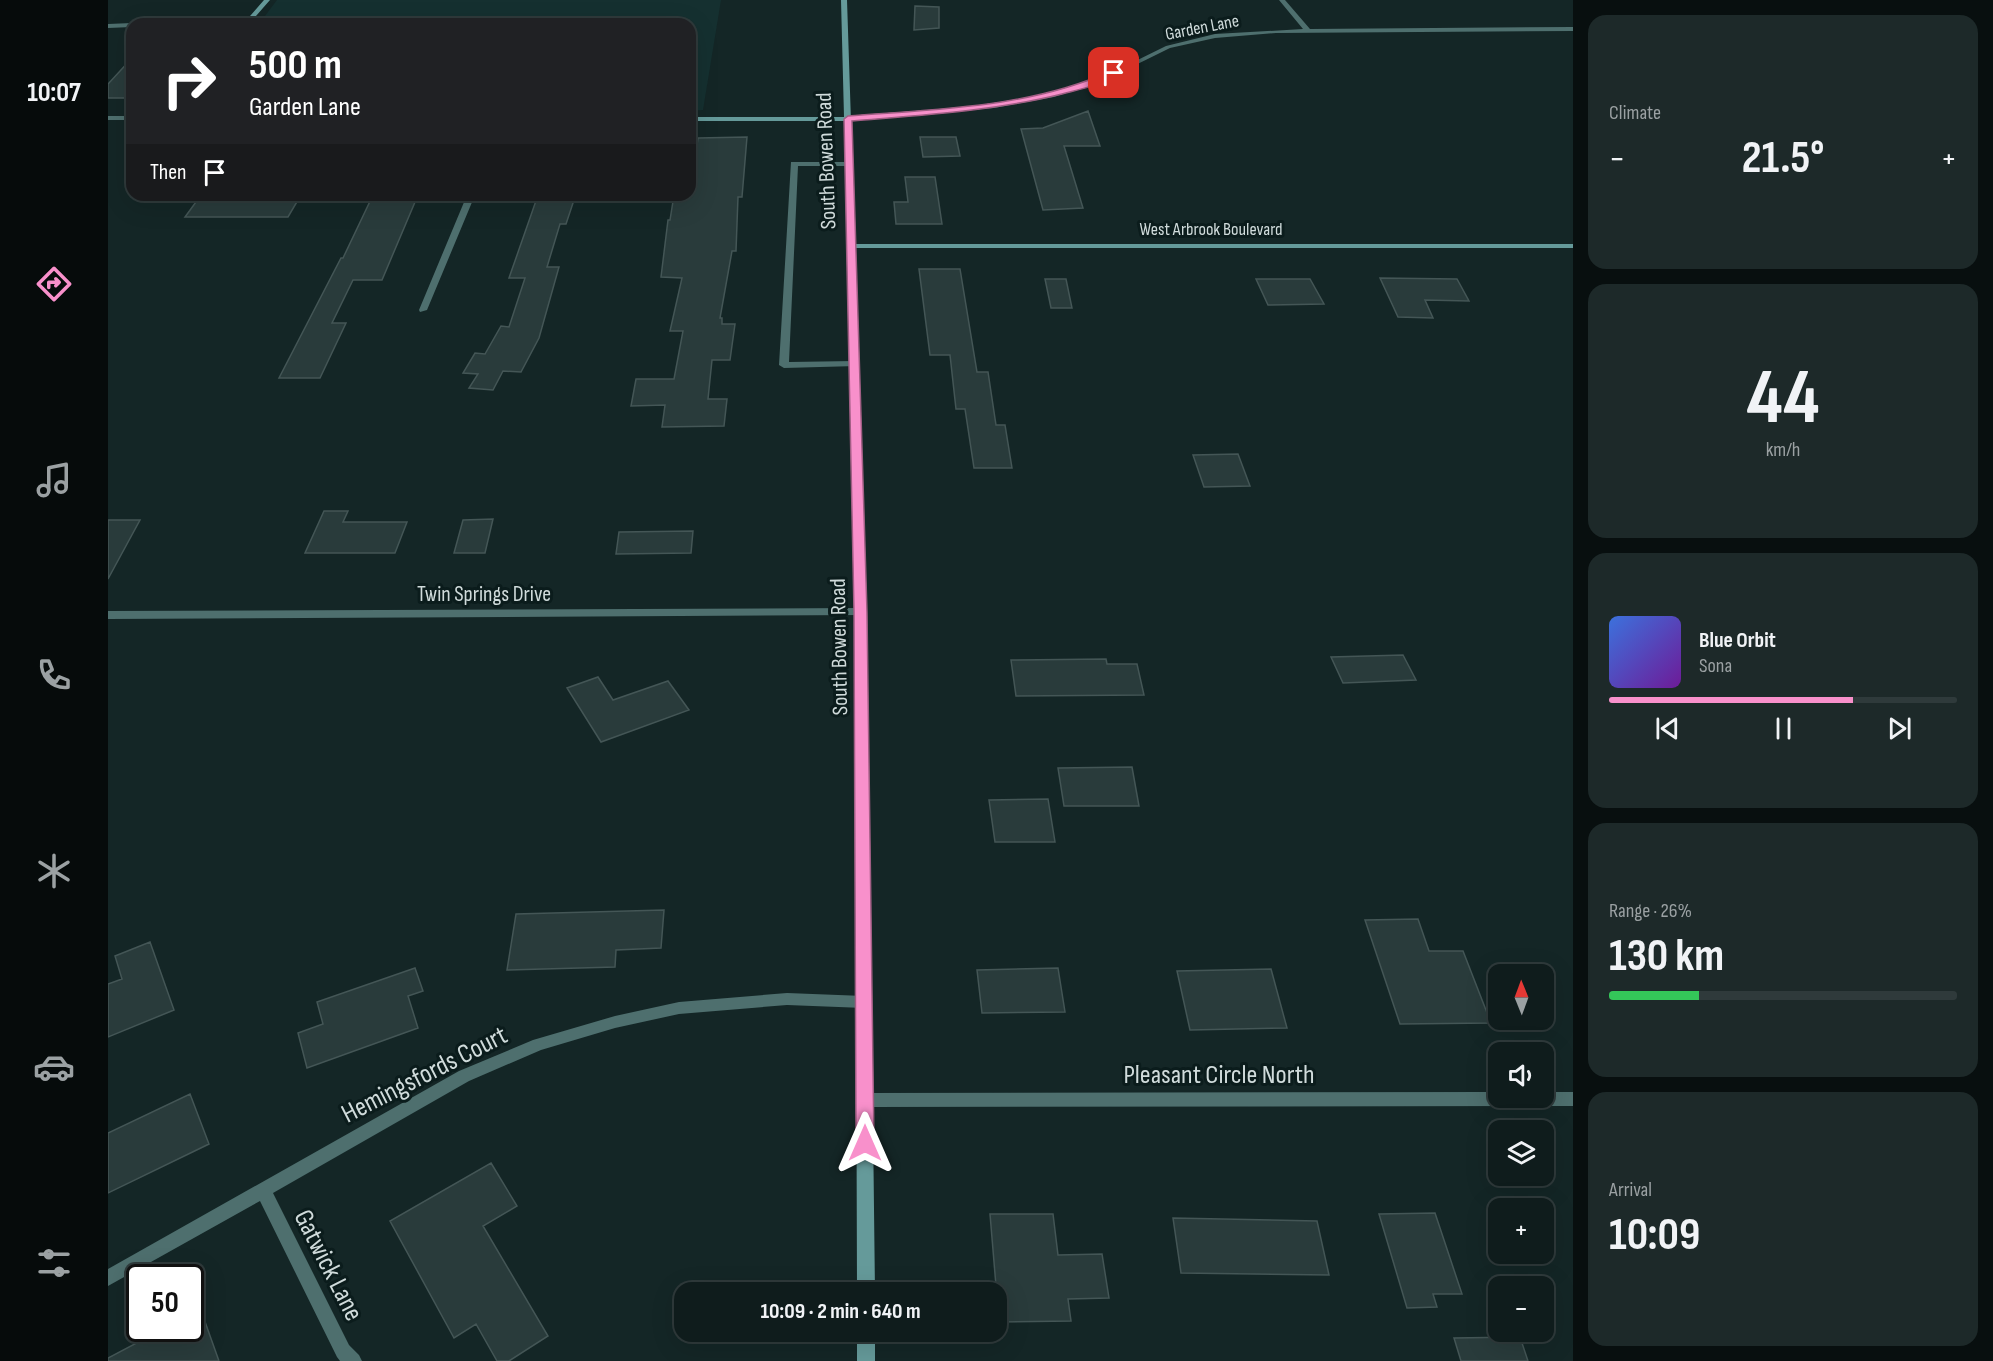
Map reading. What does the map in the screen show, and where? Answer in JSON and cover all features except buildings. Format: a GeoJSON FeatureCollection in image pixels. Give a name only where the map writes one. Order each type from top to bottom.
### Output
{"type":"FeatureCollection","features":[{"type":"Feature","properties":{"kind":"main road"},"geometry":{"type":"LineString","coordinates":[[251,18],[267,0]]}},
{"type":"Feature","properties":{"kind":"main road","name":"South Bowen Road"},"geometry":{"type":"LineString","coordinates":[[844,0],[861,612],[866,1282]]}},
{"type":"Feature","properties":{"kind":"main road"},"geometry":{"type":"LineString","coordinates":[[696,119],[848,119]]}},
{"type":"Feature","properties":{"kind":"main road","name":"West Arbrook Boulevard"},"geometry":{"type":"LineString","coordinates":[[850,246],[1573,246]]}},
{"type":"Feature","properties":{"kind":"main road"},"geometry":{"type":"LineString","coordinates":[[866,1342],[866,1361]]}},
{"type":"Feature","properties":{"kind":"street"},"geometry":{"type":"LineString","coordinates":[[1282,0],[1308,31]]}},
{"type":"Feature","properties":{"kind":"street"},"geometry":{"type":"LineString","coordinates":[[108,26],[126,26]]}},
{"type":"Feature","properties":{"kind":"street","name":"Garden Lane"},"geometry":{"type":"LineString","coordinates":[[848,119],[1026,101],[1084,86],[1147,56],[1189,41],[1246,33],[1573,29]]}},
{"type":"Feature","properties":{"kind":"street"},"geometry":{"type":"LineString","coordinates":[[108,118],[126,118]]}},
{"type":"Feature","properties":{"kind":"street"},"geometry":{"type":"LineString","coordinates":[[849,164],[794,164],[784,365],[854,364]]}},
{"type":"Feature","properties":{"kind":"street"},"geometry":{"type":"LineString","coordinates":[[423,310],[468,201]]}},
{"type":"Feature","properties":{"kind":"street","name":"Twin Springs Drive"},"geometry":{"type":"LineString","coordinates":[[108,615],[861,612]]}},
{"type":"Feature","properties":{"kind":"street","name":"Hemingsfords Court"},"geometry":{"type":"LineString","coordinates":[[108,1278],[465,1076],[538,1045],[615,1022],[678,1008],[787,999],[864,1002]]}},
{"type":"Feature","properties":{"kind":"street","name":"Pleasant Circle North"},"geometry":{"type":"LineString","coordinates":[[865,1100],[1573,1099]]}},
{"type":"Feature","properties":{"kind":"street","name":"Gatwick Lane"},"geometry":{"type":"LineString","coordinates":[[263,1190],[343,1351],[353,1361]]}},
{"type":"Feature","properties":{"kind":"shaded area"},"geometry":{"type":"Polygon","coordinates":[[[277,0],[721,0],[703,110],[696,111],[696,18],[264,18],[277,0]]]}},
{"type":"Feature","properties":{"kind":"route"},"geometry":{"type":"LineString","coordinates":[[865,1143],[861,612],[848,119],[1026,101],[1084,86],[1114,73]]}}]}
